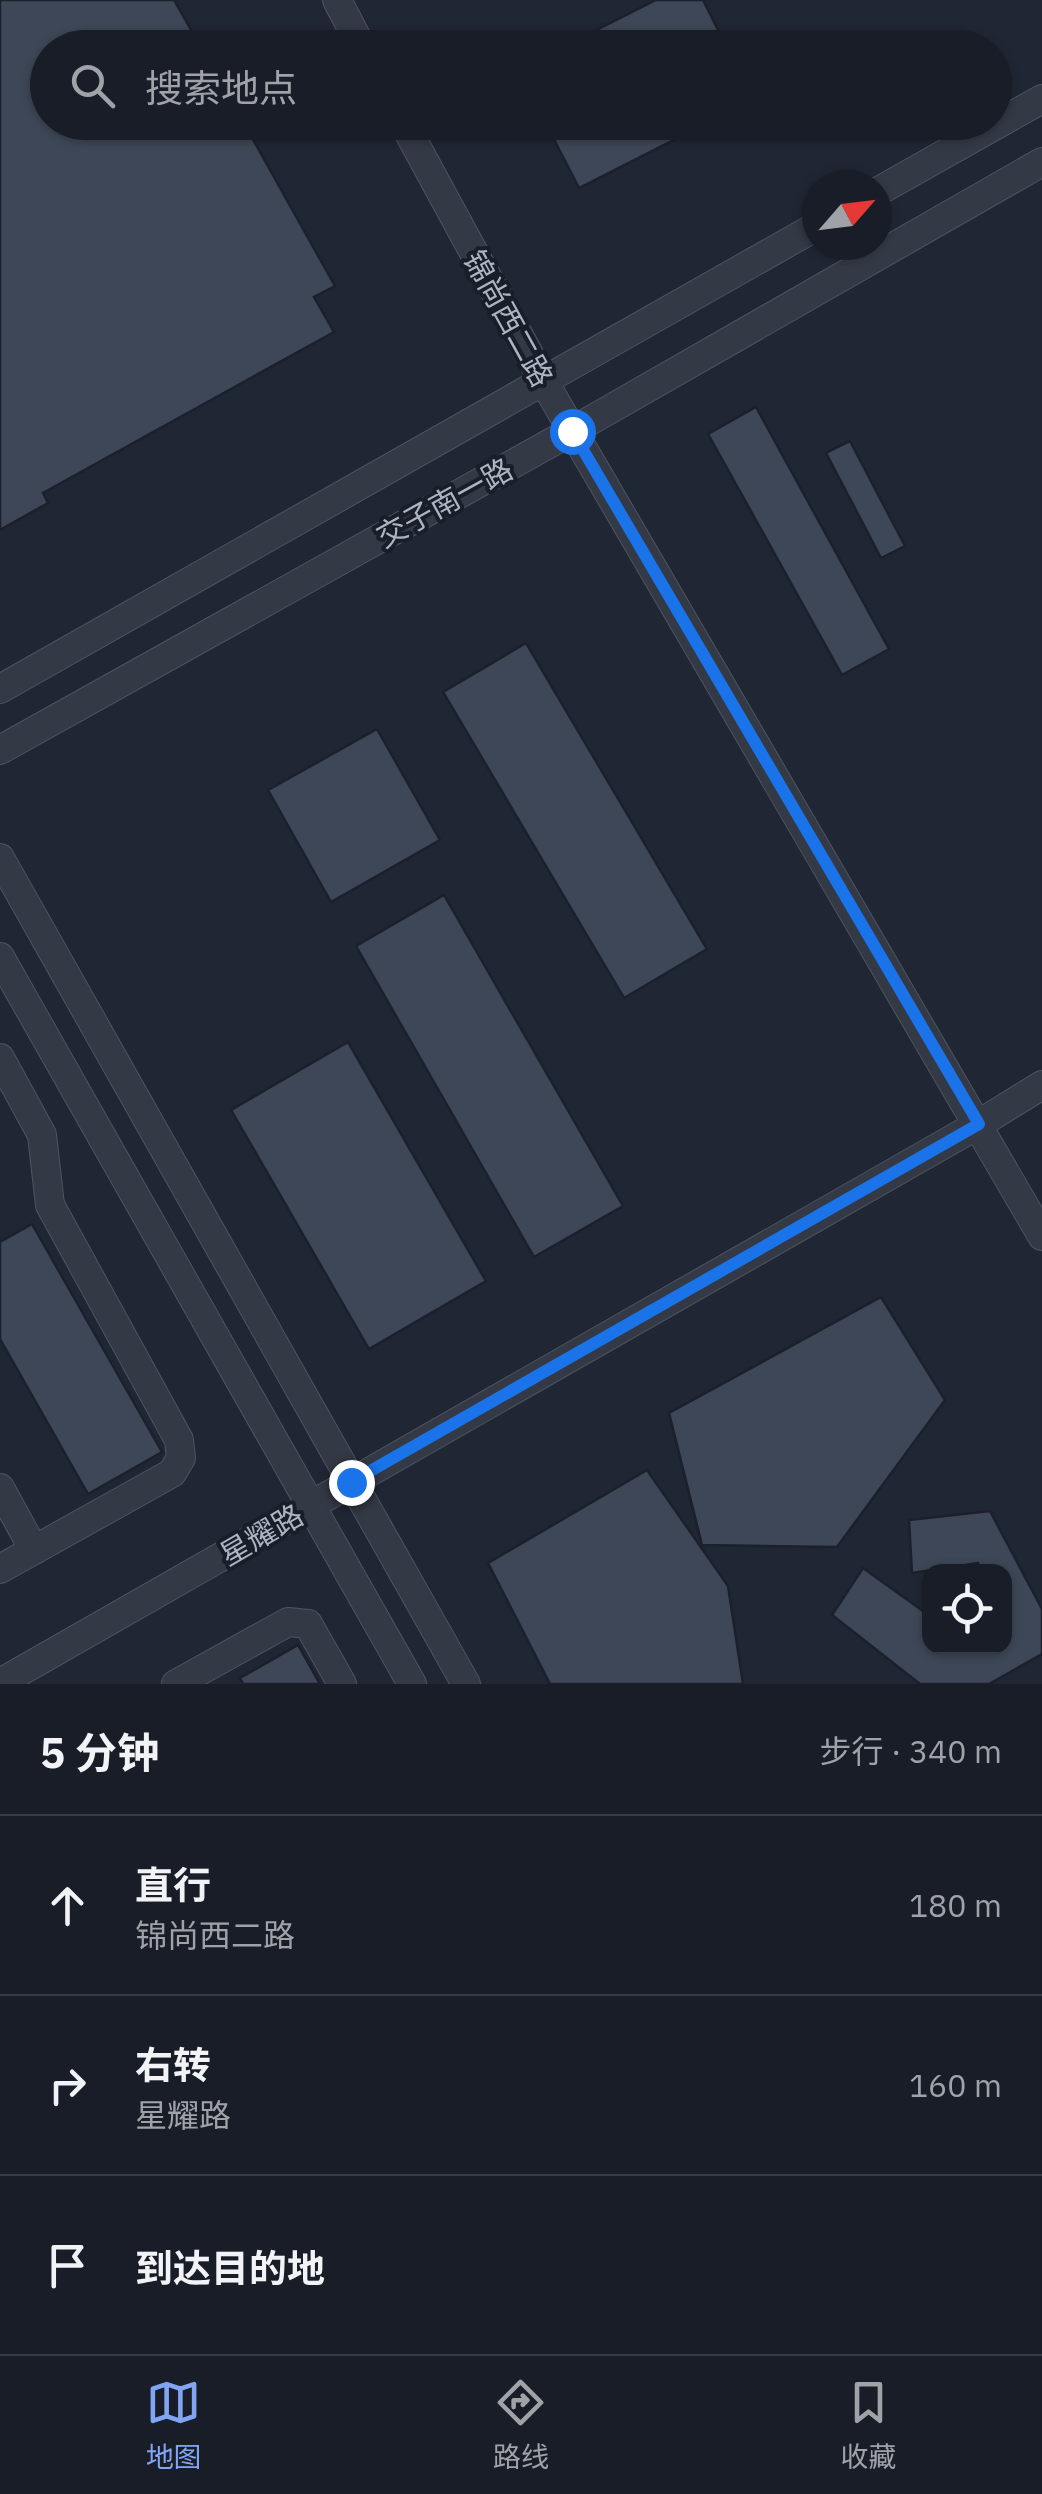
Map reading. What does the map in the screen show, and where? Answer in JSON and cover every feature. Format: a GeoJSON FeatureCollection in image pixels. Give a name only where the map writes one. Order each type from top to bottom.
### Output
{"type":"FeatureCollection","features":[{"type":"Feature","properties":{"kind":"street"},"geometry":{"type":"LineString","coordinates":[[336,0],[352,30]]}},
{"type":"Feature","properties":{"kind":"street"},"geometry":{"type":"LineString","coordinates":[[1012,116],[1042,99]]}},
{"type":"Feature","properties":{"kind":"street","name":"锦尚西二路"},"geometry":{"type":"LineString","coordinates":[[413,140],[572,431],[1042,1236]]}},
{"type":"Feature","properties":{"kind":"street"},"geometry":{"type":"LineString","coordinates":[[892,184],[969,140]]}},
{"type":"Feature","properties":{"kind":"street","name":"交子南一路"},"geometry":{"type":"LineString","coordinates":[[0,750],[572,431],[1042,162]]}},
{"type":"Feature","properties":{"kind":"street","name":"交子南一路"},"geometry":{"type":"LineString","coordinates":[[0,690],[802,235]]}},
{"type":"Feature","properties":{"kind":"street"},"geometry":{"type":"LineString","coordinates":[[0,858],[466,1684]]}},
{"type":"Feature","properties":{"kind":"street"},"geometry":{"type":"LineString","coordinates":[[0,957],[412,1684]]}},
{"type":"Feature","properties":{"kind":"street"},"geometry":{"type":"LineString","coordinates":[[0,1058],[42,1134],[50,1205],[179,1440],[181,1458],[172,1473],[0,1569]]}},
{"type":"Feature","properties":{"kind":"street","name":"星耀路"},"geometry":{"type":"LineString","coordinates":[[0,1683],[1042,1085]]}},
{"type":"Feature","properties":{"kind":"street"},"geometry":{"type":"LineString","coordinates":[[0,1488],[34,1550]]}},
{"type":"Feature","properties":{"kind":"street"},"geometry":{"type":"LineString","coordinates":[[176,1684],[288,1622],[308,1624],[342,1684]]}},
{"type":"Feature","properties":{"kind":"building"},"geometry":{"type":"Polygon","coordinates":[[[0,0],[174,0],[191,30],[30,30],[30,140],[253,140],[335,286],[314,297],[334,332],[43,493],[48,503],[0,530],[0,0]]]}},
{"type":"Feature","properties":{"kind":"building"},"geometry":{"type":"Polygon","coordinates":[[[656,0],[703,0],[718,30],[597,30],[656,0]]]}},
{"type":"Feature","properties":{"kind":"building"},"geometry":{"type":"Polygon","coordinates":[[[554,140],[674,140],[579,188],[554,140]]]}},
{"type":"Feature","properties":{"kind":"building"},"geometry":{"type":"Polygon","coordinates":[[[756,407],[889,649],[842,675],[708,434],[756,407]]]}},
{"type":"Feature","properties":{"kind":"building"},"geometry":{"type":"Polygon","coordinates":[[[850,441],[905,546],[881,558],[826,453],[850,441]]]}},
{"type":"Feature","properties":{"kind":"building"},"geometry":{"type":"Polygon","coordinates":[[[526,643],[707,949],[624,998],[443,692],[526,643]]]}},
{"type":"Feature","properties":{"kind":"building"},"geometry":{"type":"Polygon","coordinates":[[[377,729],[440,840],[331,902],[268,790],[377,729]]]}},
{"type":"Feature","properties":{"kind":"building"},"geometry":{"type":"Polygon","coordinates":[[[444,895],[623,1206],[534,1257],[356,946],[444,895]]]}},
{"type":"Feature","properties":{"kind":"building"},"geometry":{"type":"Polygon","coordinates":[[[348,1042],[486,1281],[369,1349],[231,1110],[348,1042]]]}},
{"type":"Feature","properties":{"kind":"building"},"geometry":{"type":"Polygon","coordinates":[[[32,1224],[162,1452],[88,1494],[0,1339],[0,1242],[32,1224]]]}},
{"type":"Feature","properties":{"kind":"building"},"geometry":{"type":"Polygon","coordinates":[[[881,1297],[945,1400],[837,1547],[702,1545],[669,1413],[881,1297]]]}},
{"type":"Feature","properties":{"kind":"building"},"geometry":{"type":"Polygon","coordinates":[[[647,1470],[728,1586],[743,1684],[550,1684],[488,1563],[647,1470]]]}},
{"type":"Feature","properties":{"kind":"building"},"geometry":{"type":"Polygon","coordinates":[[[990,1511],[1042,1609],[1042,1654],[989,1684],[920,1684],[832,1615],[863,1568],[922,1610],[922,1654],[1012,1654],[1012,1564],[922,1564],[922,1571],[912,1573],[909,1520],[990,1511]]]}},
{"type":"Feature","properties":{"kind":"building"},"geometry":{"type":"Polygon","coordinates":[[[298,1645],[320,1684],[243,1684],[240,1678],[298,1645]]]}},
{"type":"Feature","properties":{"kind":"route"},"geometry":{"type":"LineString","coordinates":[[351,1482],[979,1124],[572,431]]}}]}
